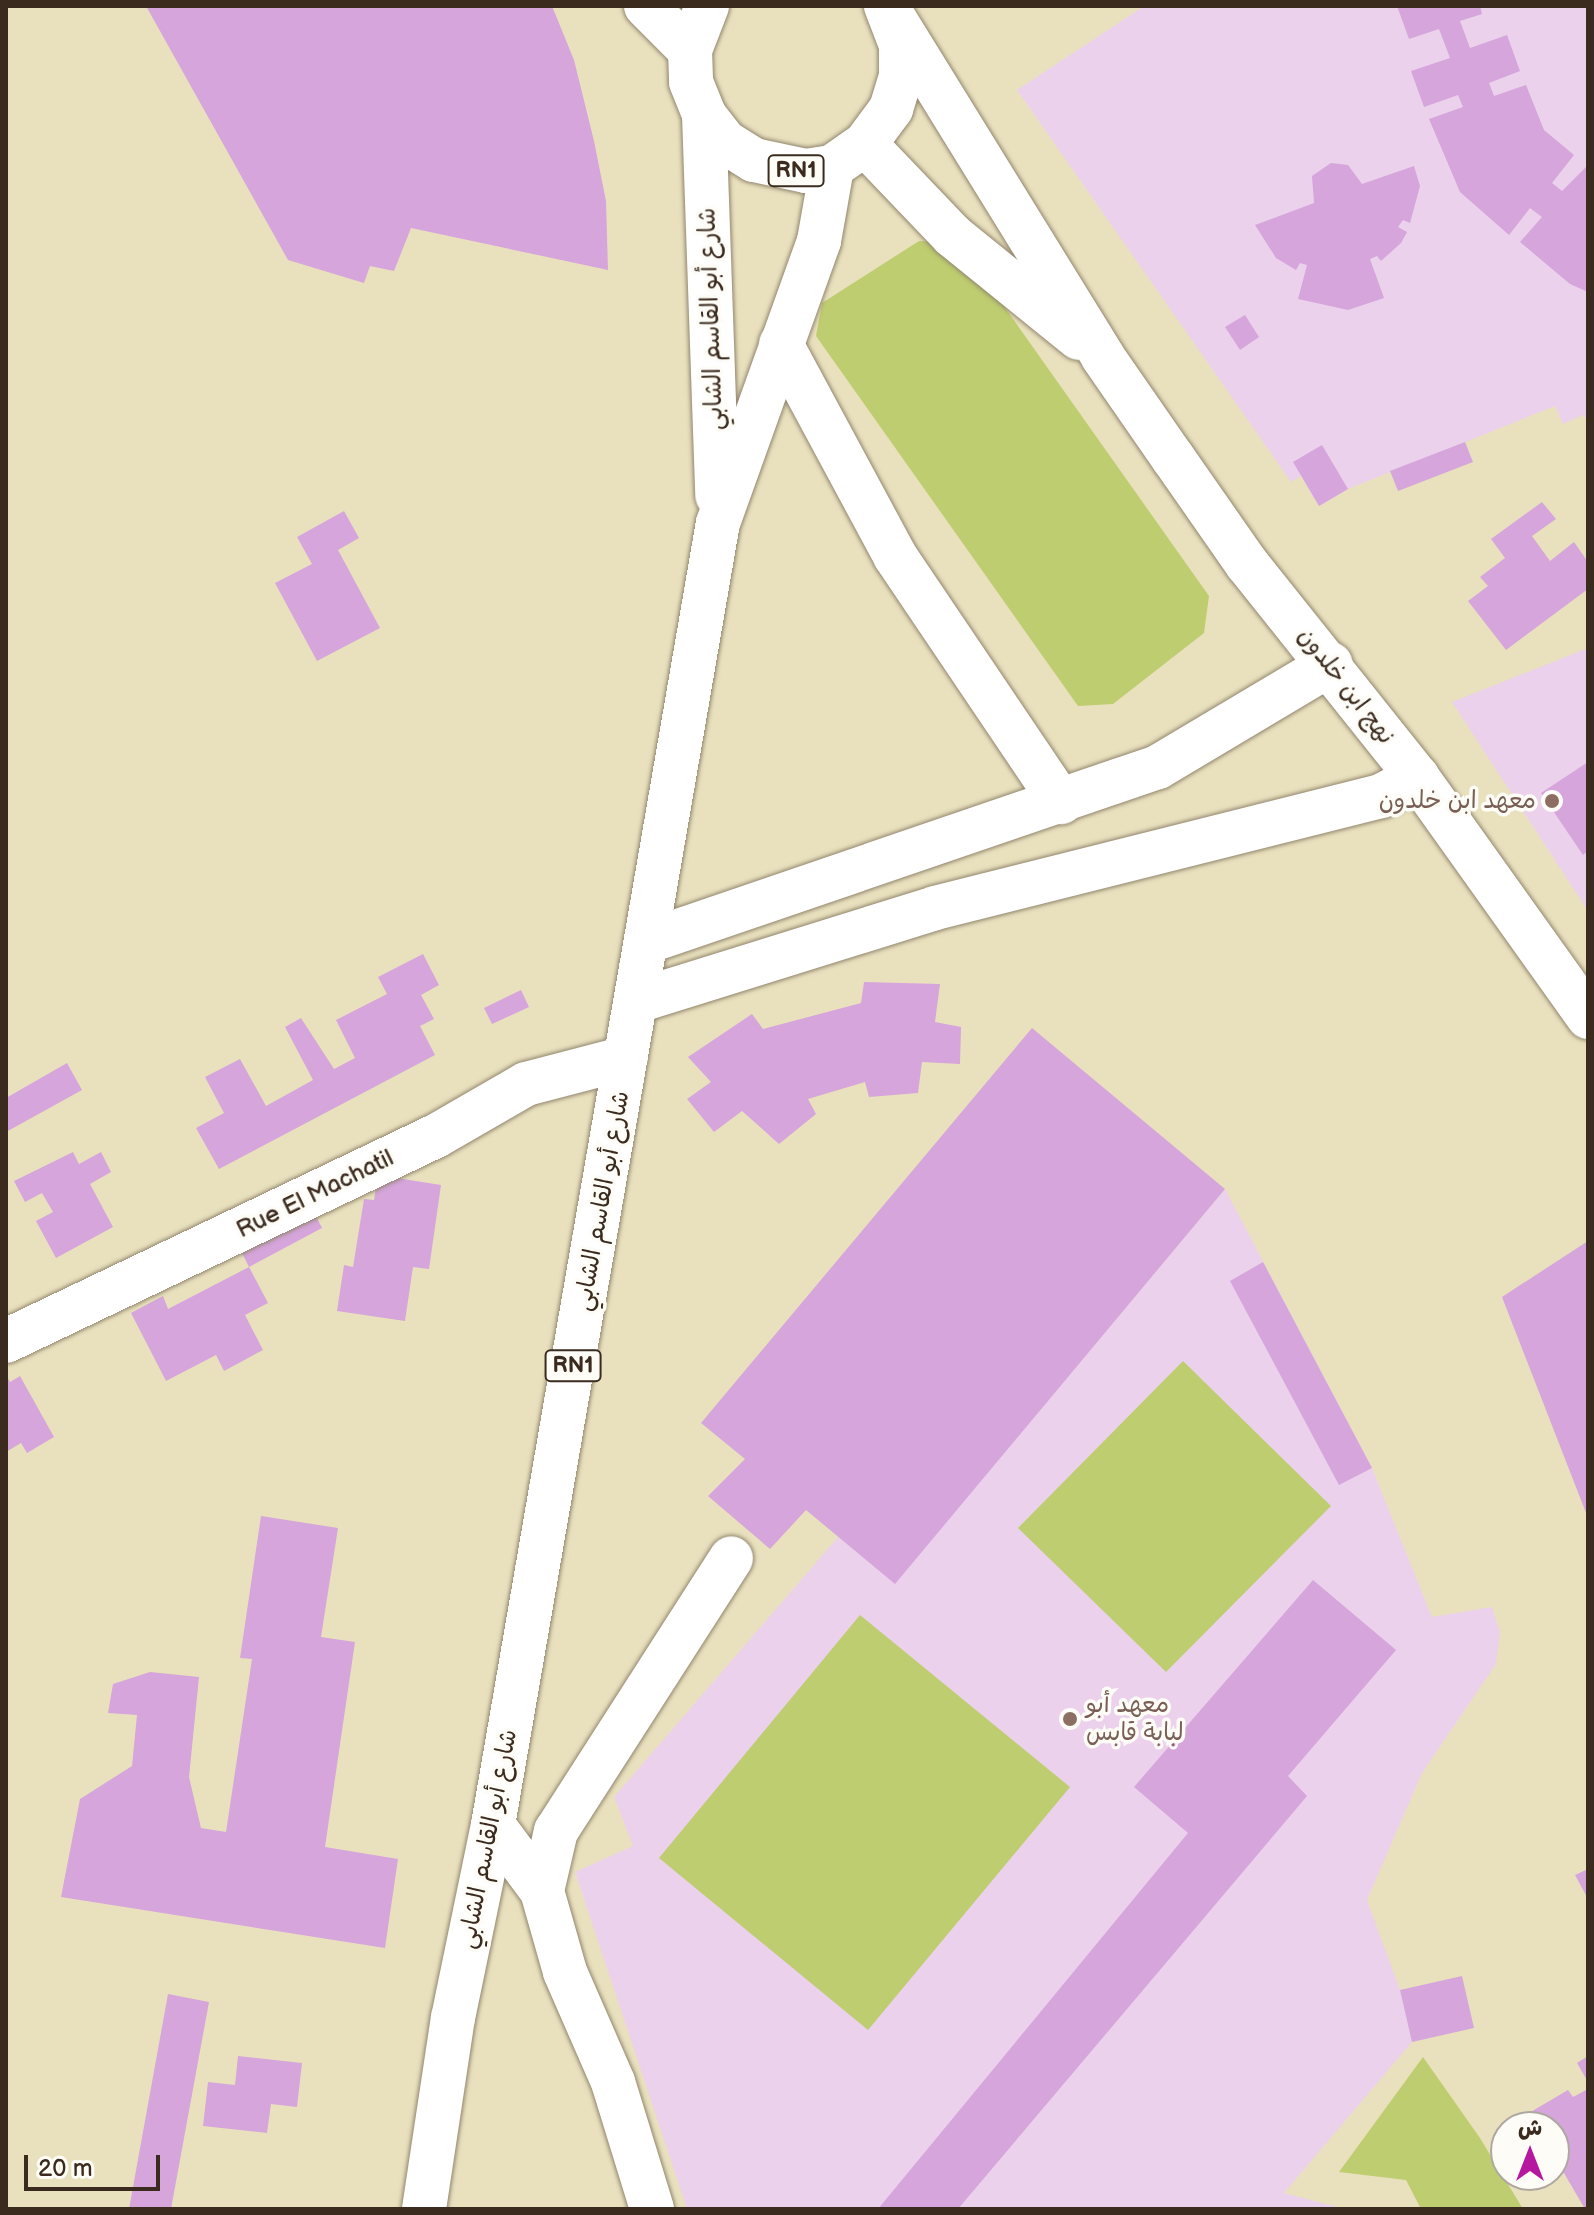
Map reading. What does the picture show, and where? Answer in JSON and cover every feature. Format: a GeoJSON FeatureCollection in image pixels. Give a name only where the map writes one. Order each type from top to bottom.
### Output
{"type":"FeatureCollection","features":[{"type":"Feature","properties":{"kind":"street"},"geometry":{"type":"LineString","coordinates":[[646,6],[690,50]]}},
{"type":"Feature","properties":{"kind":"street","name":"RN1"},"geometry":{"type":"LineString","coordinates":[[707,6],[690,50],[691,82],[704,115],[725,142],[754,160],[782,170],[849,155],[891,109],[901,77],[901,45],[889,9]]}},
{"type":"Feature","properties":{"kind":"street"},"geometry":{"type":"LineString","coordinates":[[889,9],[1103,357]]}},
{"type":"Feature","properties":{"kind":"street","name":"شارع أبو القاسم الشابي"},"geometry":{"type":"LineString","coordinates":[[704,115],[718,523]]}},
{"type":"Feature","properties":{"kind":"street"},"geometry":{"type":"LineString","coordinates":[[849,155],[1103,357]]}},
{"type":"Feature","properties":{"kind":"street","name":"شارع أبو القاسم الشابي"},"geometry":{"type":"LineString","coordinates":[[424,2209],[453,2018],[493,1825],[649,941],[718,523],[849,155]]}},
{"type":"Feature","properties":{"kind":"street"},"geometry":{"type":"LineString","coordinates":[[781,344],[895,556],[1061,802]]}},
{"type":"Feature","properties":{"kind":"street","name":"نهج ابن خلدون"},"geometry":{"type":"LineString","coordinates":[[1103,357],[1247,564],[1331,664],[1417,777],[1588,1017]]}},
{"type":"Feature","properties":{"kind":"street"},"geometry":{"type":"LineString","coordinates":[[649,941],[1158,767],[1331,664]]}},
{"type":"Feature","properties":{"kind":"street"},"geometry":{"type":"LineString","coordinates":[[637,1001],[935,908],[1381,796],[1417,777]]}},
{"type":"Feature","properties":{"kind":"street","name":"Rue El Machatil"},"geometry":{"type":"LineString","coordinates":[[6,1341],[436,1136],[526,1084],[626,1058]]}},
{"type":"Feature","properties":{"kind":"street"},"geometry":{"type":"LineString","coordinates":[[542,1891],[556,1831],[731,1558]]}},
{"type":"Feature","properties":{"kind":"street"},"geometry":{"type":"LineString","coordinates":[[493,1825],[542,1891],[565,1972],[613,2082],[652,2209]]}},
{"type":"Feature","properties":{"kind":"shaded area"},"geometry":{"type":"Polygon","coordinates":[[[1144,6],[1588,6],[1588,421],[1583,415],[1563,424],[1555,406],[1348,489],[1319,506],[1301,476],[1291,482],[1017,90],[1144,6]]]}},
{"type":"Feature","properties":{"kind":"shaded area","name":"معهد ابن خلدون"},"geometry":{"type":"Polygon","coordinates":[[[1588,648],[1588,911],[1452,702],[1588,648]]]}},
{"type":"Feature","properties":{"kind":"shaded area","name":"معهد أبو لبابة قابس"},"geometry":{"type":"Polygon","coordinates":[[[1225,1189],[1372,1468],[1432,1617],[1492,1607],[1500,1632],[1496,1664],[1422,1773],[1367,1900],[1400,1990],[1412,2042],[1284,2193],[1345,2209],[687,2209],[575,1872],[633,1846],[614,1797],[838,1537],[895,1583],[1225,1189]]]}},
{"type":"Feature","properties":{"kind":"green space"},"geometry":{"type":"Polygon","coordinates":[[[919,241],[960,244],[1209,596],[1204,633],[1113,704],[1078,706],[816,336],[822,303],[919,241]]]}},
{"type":"Feature","properties":{"kind":"green space"},"geometry":{"type":"Polygon","coordinates":[[[1183,1361],[1331,1506],[1166,1672],[1018,1528],[1183,1361]]]}},
{"type":"Feature","properties":{"kind":"green space"},"geometry":{"type":"Polygon","coordinates":[[[860,1615],[1070,1787],[868,2030],[659,1858],[860,1615]]]}},
{"type":"Feature","properties":{"kind":"green space"},"geometry":{"type":"Polygon","coordinates":[[[1423,2057],[1490,2155],[1490,2191],[1512,2191],[1523,2209],[1421,2209],[1406,2180],[1339,2172],[1423,2057]]]}},
{"type":"Feature","properties":{"kind":"building"},"geometry":{"type":"Polygon","coordinates":[[[146,6],[552,6],[574,60],[594,141],[606,201],[608,270],[411,228],[394,271],[370,266],[364,283],[288,260],[146,6]]]}},
{"type":"Feature","properties":{"kind":"building"},"geometry":{"type":"Polygon","coordinates":[[[1397,6],[1480,6],[1482,14],[1460,21],[1470,48],[1507,35],[1520,71],[1489,83],[1494,96],[1526,85],[1544,130],[1574,155],[1552,183],[1562,191],[1588,165],[1588,292],[1570,284],[1520,242],[1542,217],[1530,208],[1509,235],[1460,192],[1429,119],[1463,107],[1458,95],[1424,107],[1411,71],[1450,58],[1439,29],[1409,39],[1397,6]]]}},
{"type":"Feature","properties":{"kind":"building"},"geometry":{"type":"Polygon","coordinates":[[[1331,163],[1348,165],[1362,184],[1414,166],[1420,186],[1410,223],[1403,220],[1398,227],[1407,232],[1401,243],[1381,261],[1377,256],[1370,259],[1384,298],[1348,310],[1298,299],[1307,265],[1300,263],[1296,270],[1276,258],[1255,225],[1314,203],[1312,176],[1331,163]]]}},
{"type":"Feature","properties":{"kind":"building"},"geometry":{"type":"Polygon","coordinates":[[[1245,315],[1259,337],[1240,350],[1225,327],[1245,315]]]}},
{"type":"Feature","properties":{"kind":"building"},"geometry":{"type":"Polygon","coordinates":[[[1465,442],[1473,462],[1398,491],[1390,471],[1465,442]]]}},
{"type":"Feature","properties":{"kind":"building"},"geometry":{"type":"Polygon","coordinates":[[[1322,445],[1348,489],[1319,506],[1293,462],[1322,445]]]}},
{"type":"Feature","properties":{"kind":"building"},"geometry":{"type":"Polygon","coordinates":[[[1542,502],[1556,519],[1532,536],[1550,561],[1574,542],[1588,562],[1588,589],[1506,650],[1468,601],[1488,586],[1480,577],[1505,558],[1491,539],[1542,502]]]}},
{"type":"Feature","properties":{"kind":"building"},"geometry":{"type":"Polygon","coordinates":[[[344,511],[359,538],[338,550],[380,628],[317,661],[275,583],[312,564],[297,537],[344,511]]]}},
{"type":"Feature","properties":{"kind":"building"},"geometry":{"type":"Polygon","coordinates":[[[1588,762],[1588,851],[1583,855],[1541,793],[1588,762]]]}},
{"type":"Feature","properties":{"kind":"building"},"geometry":{"type":"Polygon","coordinates":[[[423,954],[439,985],[421,995],[434,1019],[420,1026],[435,1055],[219,1169],[196,1128],[224,1113],[205,1077],[240,1059],[266,1106],[313,1080],[285,1027],[301,1018],[334,1069],[355,1058],[336,1020],[387,994],[378,977],[423,954]]]}},
{"type":"Feature","properties":{"kind":"building"},"geometry":{"type":"Polygon","coordinates":[[[864,982],[940,984],[935,1022],[961,1027],[960,1064],[922,1062],[918,1093],[869,1097],[865,1082],[808,1099],[816,1114],[779,1144],[742,1111],[714,1132],[687,1099],[711,1082],[688,1057],[752,1014],[763,1029],[861,1003],[864,982]]]}},
{"type":"Feature","properties":{"kind":"building"},"geometry":{"type":"Polygon","coordinates":[[[521,990],[529,1007],[492,1024],[484,1008],[521,990]]]}},
{"type":"Feature","properties":{"kind":"building"},"geometry":{"type":"Polygon","coordinates":[[[1032,1028],[1225,1189],[895,1584],[806,1510],[770,1549],[708,1496],[745,1459],[701,1423],[1032,1028]]]}},
{"type":"Feature","properties":{"kind":"building"},"geometry":{"type":"Polygon","coordinates":[[[67,1063],[82,1090],[6,1132],[6,1098],[67,1063]]]}},
{"type":"Feature","properties":{"kind":"building"},"geometry":{"type":"Polygon","coordinates":[[[73,1152],[79,1164],[101,1152],[111,1172],[90,1184],[113,1227],[56,1258],[36,1221],[53,1212],[42,1193],[25,1202],[14,1181],[73,1152]]]}},
{"type":"Feature","properties":{"kind":"building"},"geometry":{"type":"Polygon","coordinates":[[[378,1175],[441,1185],[429,1269],[413,1267],[405,1321],[337,1311],[344,1265],[353,1267],[364,1199],[374,1200],[378,1175]]]}},
{"type":"Feature","properties":{"kind":"building"},"geometry":{"type":"Polygon","coordinates":[[[303,1191],[322,1228],[249,1267],[230,1229],[303,1191]]]}},
{"type":"Feature","properties":{"kind":"building"},"geometry":{"type":"Polygon","coordinates":[[[1588,1241],[1588,1518],[1502,1297],[1588,1241]]]}},
{"type":"Feature","properties":{"kind":"building"},"geometry":{"type":"Polygon","coordinates":[[[1263,1262],[1372,1468],[1339,1485],[1230,1281],[1263,1262]]]}},
{"type":"Feature","properties":{"kind":"building"},"geometry":{"type":"Polygon","coordinates":[[[249,1267],[268,1303],[245,1315],[263,1350],[224,1371],[216,1355],[166,1381],[131,1313],[163,1296],[168,1309],[249,1267]]]}},
{"type":"Feature","properties":{"kind":"building"},"geometry":{"type":"Polygon","coordinates":[[[6,1375],[10,1382],[20,1376],[54,1437],[27,1453],[21,1443],[6,1452],[6,1375]]]}},
{"type":"Feature","properties":{"kind":"building"},"geometry":{"type":"Polygon","coordinates":[[[261,1516],[338,1528],[321,1637],[355,1642],[325,1847],[398,1859],[385,1948],[61,1897],[80,1799],[132,1766],[137,1715],[108,1713],[113,1684],[150,1672],[199,1677],[189,1777],[201,1828],[226,1832],[252,1659],[240,1658],[261,1516]]]}},
{"type":"Feature","properties":{"kind":"building"},"geometry":{"type":"Polygon","coordinates":[[[1313,1580],[1396,1650],[1288,1776],[1307,1796],[958,2209],[878,2209],[1188,1833],[1134,1787],[1313,1580]]]}},
{"type":"Feature","properties":{"kind":"building"},"geometry":{"type":"Polygon","coordinates":[[[1588,1869],[1588,1899],[1575,1875],[1588,1869]]]}},
{"type":"Feature","properties":{"kind":"building"},"geometry":{"type":"Polygon","coordinates":[[[1462,1976],[1474,2028],[1412,2042],[1400,1990],[1462,1976]]]}},
{"type":"Feature","properties":{"kind":"building"},"geometry":{"type":"Polygon","coordinates":[[[168,1994],[209,2002],[171,2209],[129,2209],[168,1994]]]}},
{"type":"Feature","properties":{"kind":"building"},"geometry":{"type":"Polygon","coordinates":[[[238,2056],[302,2063],[297,2107],[271,2104],[267,2133],[203,2126],[208,2082],[235,2085],[238,2056]]]}},
{"type":"Feature","properties":{"kind":"building"},"geometry":{"type":"Polygon","coordinates":[[[1588,2056],[1588,2082],[1577,2063],[1588,2056]]]}},
{"type":"Feature","properties":{"kind":"building"},"geometry":{"type":"Polygon","coordinates":[[[1588,2089],[1588,2209],[1585,2209],[1570,2183],[1570,2111],[1532,2111],[1568,2090],[1573,2097],[1588,2089]]]}},
{"type":"Feature","properties":{"kind":"place","name":"معهد ابن خلدون"},"geometry":{"type":"Point","coordinates":[1552,801]}},
{"type":"Feature","properties":{"kind":"place","name":"معهد أبو لبابة قابس"},"geometry":{"type":"Point","coordinates":[1070,1719]}}]}
